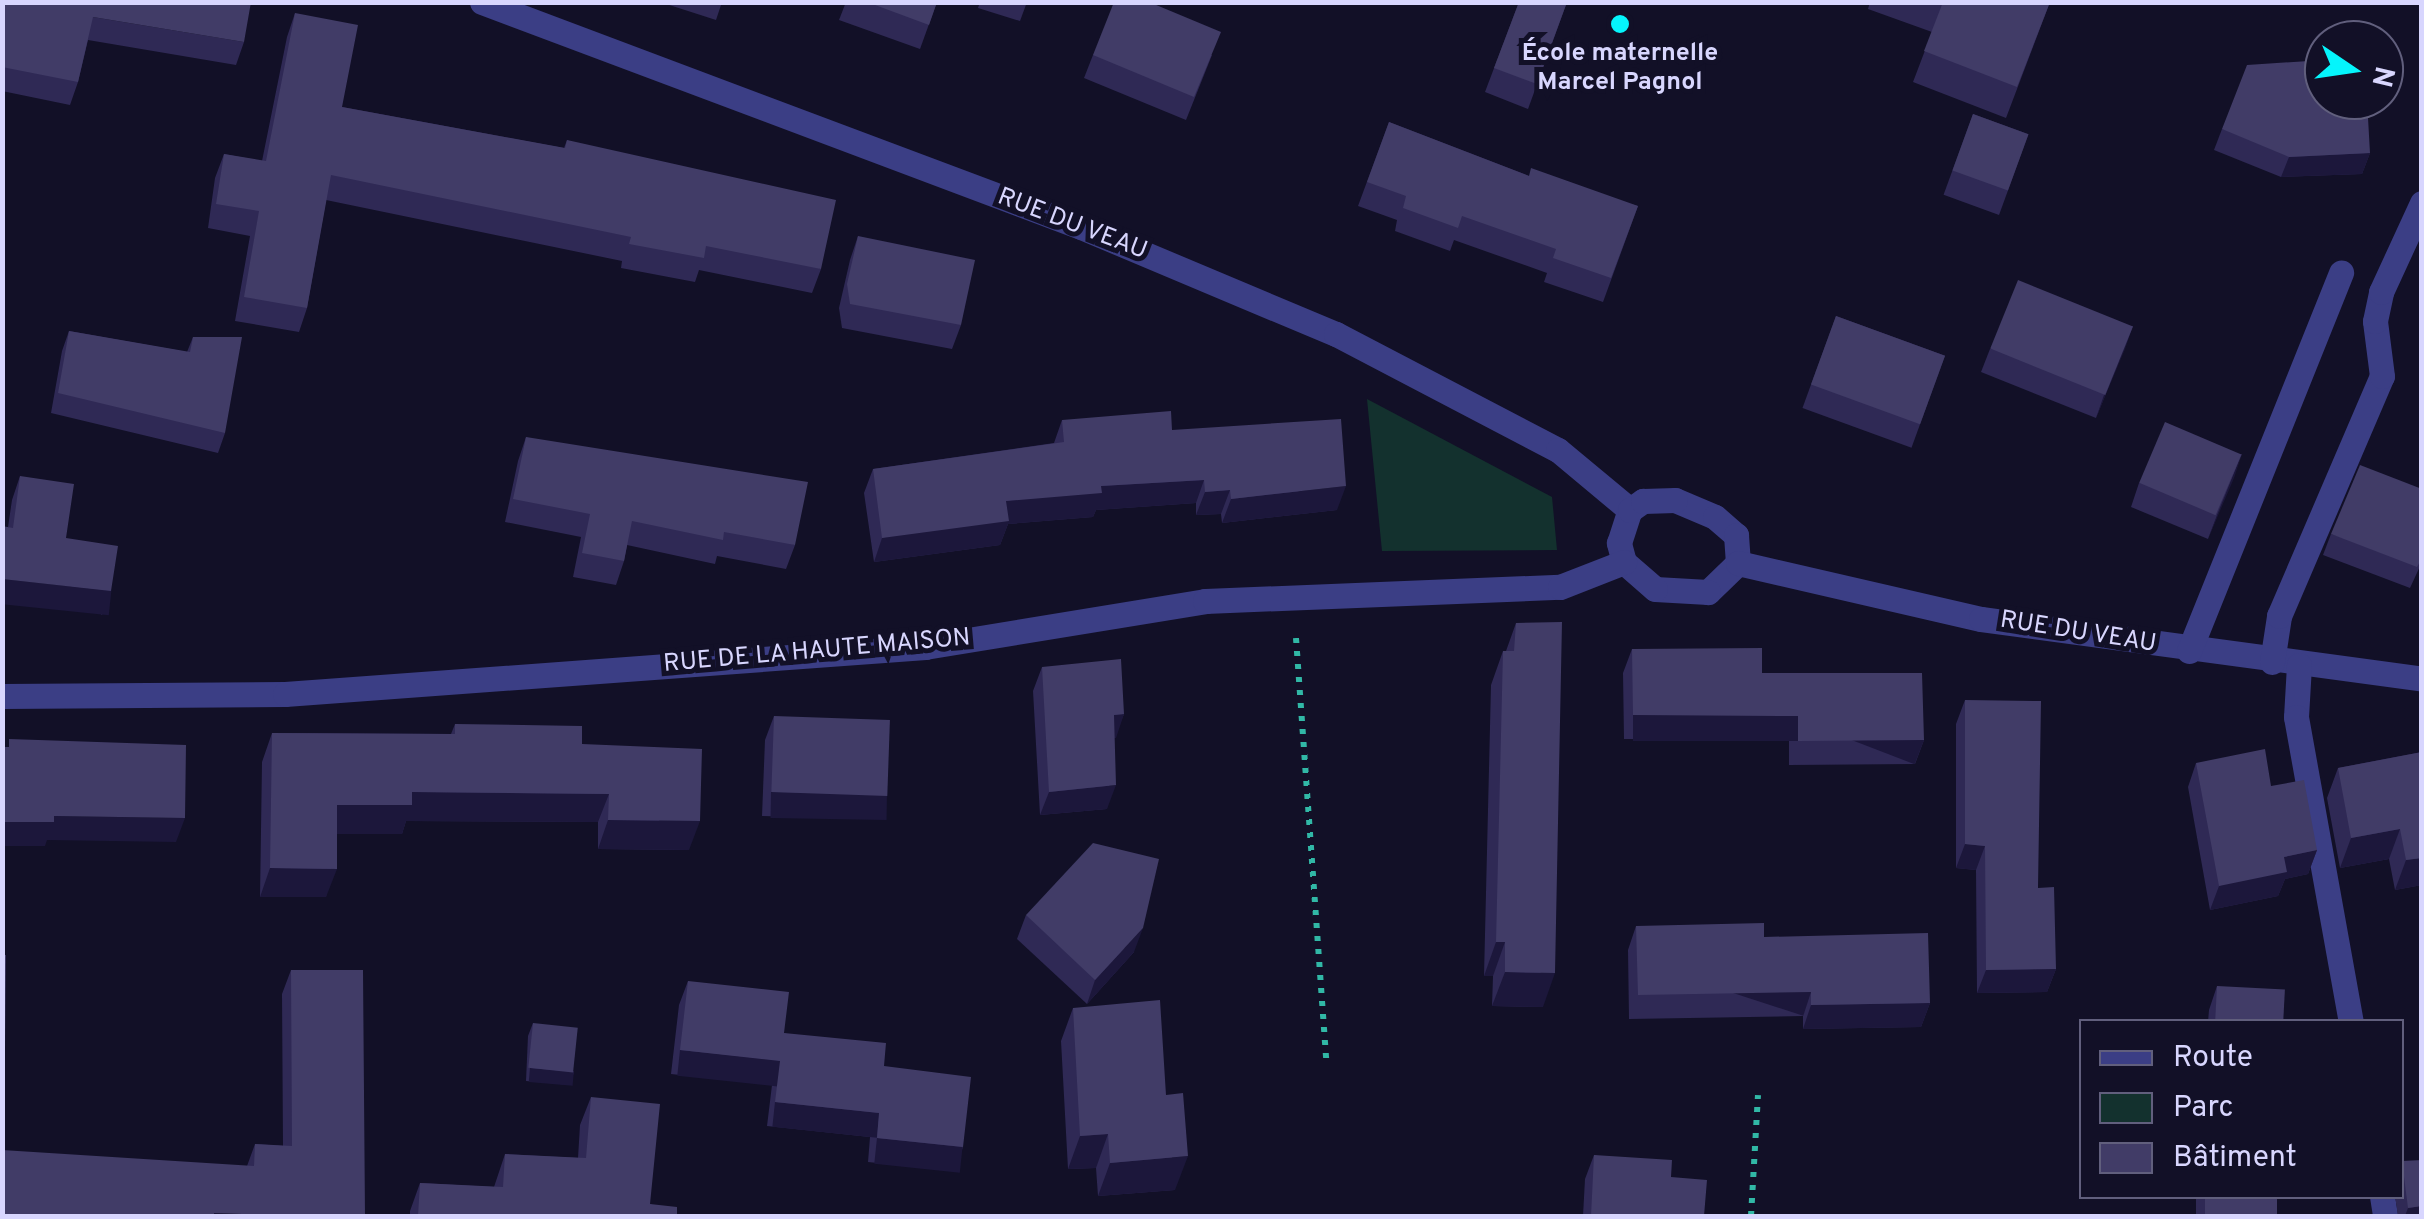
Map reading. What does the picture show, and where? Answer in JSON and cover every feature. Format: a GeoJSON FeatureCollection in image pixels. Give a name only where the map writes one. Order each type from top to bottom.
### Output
{"type":"FeatureCollection","features":[{"type":"Feature","properties":{"kind":"street","name":"RUE DU VEAU"},"geometry":{"type":"LineString","coordinates":[[482,2],[1081,227],[1336,334],[1558,450],[1630,510]]}},
{"type":"Feature","properties":{"kind":"street"},"geometry":{"type":"LineString","coordinates":[[2272,662],[2279,616],[2382,376],[2375,321],[2381,292],[2422,203]]}},
{"type":"Feature","properties":{"kind":"street"},"geometry":{"type":"LineString","coordinates":[[2189,651],[2341,272]]}},
{"type":"Feature","properties":{"kind":"street"},"geometry":{"type":"LineString","coordinates":[[1675,500],[1715,517],[1736,536],[1738,563],[1708,592],[1654,589],[1624,562],[1619,543],[1630,510],[1643,501],[1675,500]]}},
{"type":"Feature","properties":{"kind":"street","name":"RUE DE LA HAUTE MAISON"},"geometry":{"type":"LineString","coordinates":[[2,696],[285,694],[886,650],[1205,601],[1560,587],[1624,562]]}},
{"type":"Feature","properties":{"kind":"street","name":"RUE DU VEAU"},"geometry":{"type":"LineString","coordinates":[[1738,563],[1981,619],[2272,662],[2420,671]]}},
{"type":"Feature","properties":{"kind":"street"},"geometry":{"type":"LineString","coordinates":[[2299,665],[2296,717],[2349,1019]]}},
{"type":"Feature","properties":{"kind":"path"},"geometry":{"type":"LineString","coordinates":[[1292,596],[1326,1066]]}},
{"type":"Feature","properties":{"kind":"path"},"geometry":{"type":"LineString","coordinates":[[1752,1216],[1758,1095]]}},
{"type":"Feature","properties":{"kind":"green space"},"geometry":{"type":"Polygon","coordinates":[[[1367,399],[1552,497],[1557,550],[1382,551],[1367,399]]]}},
{"type":"Feature","properties":{"kind":"building"},"geometry":{"type":"Polygon","coordinates":[[[2,2],[251,2],[244,42],[93,17],[78,82],[2,67],[2,2]]]}},
{"type":"Feature","properties":{"kind":"building"},"geometry":{"type":"Polygon","coordinates":[[[867,2],[937,2],[929,25],[867,2]]]}},
{"type":"Feature","properties":{"kind":"building"},"geometry":{"type":"Polygon","coordinates":[[[1114,2],[1149,2],[1221,32],[1194,97],[1093,55],[1114,2]]]}},
{"type":"Feature","properties":{"kind":"building"},"geometry":{"type":"Polygon","coordinates":[[[1519,2],[1567,2],[1537,84],[1494,68],[1519,2]]]}},
{"type":"Feature","properties":{"kind":"building"},"geometry":{"type":"Polygon","coordinates":[[[1943,2],[2050,2],[2017,87],[1924,51],[1943,2]]]}},
{"type":"Feature","properties":{"kind":"building"},"geometry":{"type":"Polygon","coordinates":[[[295,13],[358,25],[342,107],[565,148],[567,140],[836,200],[821,269],[706,246],[704,258],[629,244],[631,237],[331,175],[307,308],[244,297],[259,211],[216,204],[224,154],[266,161],[295,13]]]}},
{"type":"Feature","properties":{"kind":"building"},"geometry":{"type":"Polygon","coordinates":[[[2304,61],[2304,120],[2368,120],[2370,153],[2289,157],[2222,129],[2247,65],[2304,61]]]}},
{"type":"Feature","properties":{"kind":"building"},"geometry":{"type":"Polygon","coordinates":[[[1973,114],[2028,134],[2008,191],[1952,170],[1973,114]]]}},
{"type":"Feature","properties":{"kind":"building"},"geometry":{"type":"Polygon","coordinates":[[[1389,122],[1529,176],[1531,168],[1638,206],[1611,278],[1553,258],[1556,249],[1462,216],[1458,228],[1403,208],[1406,196],[1367,182],[1389,122]]]}},
{"type":"Feature","properties":{"kind":"building"},"geometry":{"type":"Polygon","coordinates":[[[858,236],[975,260],[961,325],[850,304],[847,284],[858,236]]]}},
{"type":"Feature","properties":{"kind":"building"},"geometry":{"type":"Polygon","coordinates":[[[2018,280],[2133,326],[2105,395],[1990,349],[2018,280]]]}},
{"type":"Feature","properties":{"kind":"building"},"geometry":{"type":"Polygon","coordinates":[[[1836,316],[1945,356],[1920,424],[1811,385],[1836,316]]]}},
{"type":"Feature","properties":{"kind":"building"},"geometry":{"type":"Polygon","coordinates":[[[69,331],[190,352],[193,337],[242,337],[225,433],[58,393],[69,331]]]}},
{"type":"Feature","properties":{"kind":"building"},"geometry":{"type":"Polygon","coordinates":[[[1171,411],[1172,430],[1341,419],[1346,486],[1231,499],[1230,490],[1205,492],[1204,480],[1101,486],[1102,493],[1006,501],[1009,521],[882,538],[873,469],[1064,442],[1062,420],[1171,411]]]}},
{"type":"Feature","properties":{"kind":"building"},"geometry":{"type":"Polygon","coordinates":[[[2165,422],[2241,454],[2216,515],[2139,483],[2165,422]]]}},
{"type":"Feature","properties":{"kind":"building"},"geometry":{"type":"Polygon","coordinates":[[[526,437],[808,482],[795,545],[724,532],[723,540],[632,521],[624,561],[582,553],[590,514],[513,499],[526,437]]]}},
{"type":"Feature","properties":{"kind":"building"},"geometry":{"type":"Polygon","coordinates":[[[2360,465],[2422,489],[2422,558],[2417,567],[2331,534],[2360,465]]]}},
{"type":"Feature","properties":{"kind":"building"},"geometry":{"type":"Polygon","coordinates":[[[20,476],[74,484],[66,538],[118,546],[111,591],[2,579],[2,526],[13,528],[20,476]]]}},
{"type":"Feature","properties":{"kind":"building"},"geometry":{"type":"Polygon","coordinates":[[[1562,622],[1555,973],[1505,972],[1505,942],[1496,942],[1503,651],[1514,651],[1516,623],[1562,622]]]}},
{"type":"Feature","properties":{"kind":"building"},"geometry":{"type":"Polygon","coordinates":[[[1762,648],[1762,673],[1922,673],[1924,740],[1798,741],[1798,716],[1633,715],[1632,649],[1762,648]]]}},
{"type":"Feature","properties":{"kind":"building"},"geometry":{"type":"Polygon","coordinates":[[[1121,659],[1124,714],[1114,715],[1116,785],[1049,792],[1042,667],[1121,659]]]}},
{"type":"Feature","properties":{"kind":"building"},"geometry":{"type":"Polygon","coordinates":[[[1965,700],[2041,701],[2038,888],[2054,887],[2056,969],[1986,970],[1985,846],[1965,844],[1965,700]]]}},
{"type":"Feature","properties":{"kind":"building"},"geometry":{"type":"Polygon","coordinates":[[[774,716],[890,720],[887,796],[771,792],[774,716]]]}},
{"type":"Feature","properties":{"kind":"building"},"geometry":{"type":"Polygon","coordinates":[[[455,724],[582,726],[582,744],[702,749],[700,821],[608,820],[609,794],[412,792],[412,805],[337,805],[337,869],[270,868],[272,733],[455,734],[455,724]]]}},
{"type":"Feature","properties":{"kind":"building"},"geometry":{"type":"Polygon","coordinates":[[[9,739],[186,745],[185,818],[54,816],[54,822],[2,822],[2,747],[9,747],[9,739]]]}},
{"type":"Feature","properties":{"kind":"building"},"geometry":{"type":"Polygon","coordinates":[[[2265,749],[2271,786],[2304,780],[2317,850],[2284,857],[2287,872],[2219,886],[2196,763],[2265,749]]]}},
{"type":"Feature","properties":{"kind":"building"},"geometry":{"type":"Polygon","coordinates":[[[2422,752],[2422,858],[2406,860],[2400,829],[2351,838],[2338,768],[2422,752]]]}},
{"type":"Feature","properties":{"kind":"building"},"geometry":{"type":"Polygon","coordinates":[[[1093,843],[1159,859],[1143,928],[1095,980],[1026,915],[1093,843]]]}},
{"type":"Feature","properties":{"kind":"building"},"geometry":{"type":"Polygon","coordinates":[[[1764,923],[1764,937],[1928,933],[1930,1003],[1811,1005],[1811,992],[1638,995],[1636,926],[1764,923]]]}},
{"type":"Feature","properties":{"kind":"building"},"geometry":{"type":"Polygon","coordinates":[[[2,955],[6,955],[5,1050],[2,1050],[2,955]]]}},
{"type":"Feature","properties":{"kind":"building"},"geometry":{"type":"Polygon","coordinates":[[[291,970],[363,970],[365,1216],[2,1216],[2,1150],[254,1166],[255,1144],[292,1146],[291,970]]]}},
{"type":"Feature","properties":{"kind":"building"},"geometry":{"type":"Polygon","coordinates":[[[688,981],[789,992],[784,1033],[886,1043],[884,1066],[971,1077],[963,1147],[877,1138],[879,1113],[775,1102],[780,1061],[680,1050],[688,981]]]}},
{"type":"Feature","properties":{"kind":"building"},"geometry":{"type":"Polygon","coordinates":[[[2217,986],[2285,990],[2283,1019],[2215,1019],[2217,986]]]}},
{"type":"Feature","properties":{"kind":"building"},"geometry":{"type":"Polygon","coordinates":[[[1160,1000],[1166,1095],[1183,1093],[1188,1156],[1110,1163],[1108,1134],[1080,1136],[1073,1008],[1160,1000]]]}},
{"type":"Feature","properties":{"kind":"building"},"geometry":{"type":"Polygon","coordinates":[[[533,1023],[578,1028],[573,1072],[528,1068],[533,1023]]]}},
{"type":"Feature","properties":{"kind":"building"},"geometry":{"type":"Polygon","coordinates":[[[591,1097],[660,1104],[650,1204],[677,1207],[677,1216],[418,1216],[420,1183],[503,1187],[505,1154],[586,1158],[591,1097]]]}},
{"type":"Feature","properties":{"kind":"building"},"geometry":{"type":"Polygon","coordinates":[[[1594,1155],[1672,1160],[1671,1177],[1707,1180],[1704,1216],[1591,1216],[1594,1155]]]}},
{"type":"Feature","properties":{"kind":"building"},"geometry":{"type":"Polygon","coordinates":[[[2422,1160],[2422,1206],[2408,1208],[2404,1161],[2422,1160]]]}},
{"type":"Feature","properties":{"kind":"building"},"geometry":{"type":"Polygon","coordinates":[[[2205,1199],[2277,1199],[2277,1216],[2205,1216],[2205,1199]]]}},
{"type":"Feature","properties":{"kind":"place","name":"École maternelle Marcel Pagnol"},"geometry":{"type":"Point","coordinates":[1620,24]}}]}
